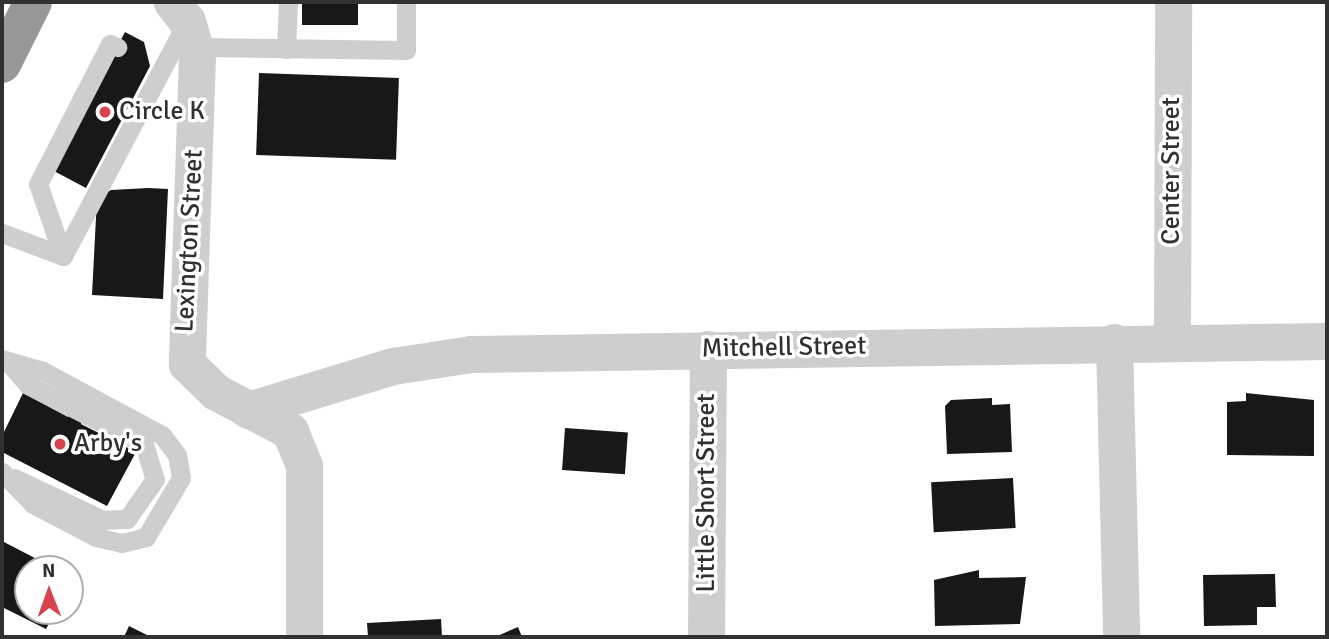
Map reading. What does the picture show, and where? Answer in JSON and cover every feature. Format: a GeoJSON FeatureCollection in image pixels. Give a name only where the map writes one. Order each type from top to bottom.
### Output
{"type":"FeatureCollection","features":[{"type":"Feature","properties":{"kind":"highway"},"geometry":{"type":"LineString","coordinates":[[2,64],[33,2]]}},
{"type":"Feature","properties":{"kind":"street","name":"Center Street"},"geometry":{"type":"LineString","coordinates":[[1172,340],[1173,2]]}},
{"type":"Feature","properties":{"kind":"street","name":"Lexington Street"},"geometry":{"type":"LineString","coordinates":[[185,23],[198,107],[185,353],[199,379],[248,410],[290,431],[304,464],[304,637]]}},
{"type":"Feature","properties":{"kind":"street","name":"Mitchell Street"},"geometry":{"type":"LineString","coordinates":[[248,410],[393,366],[471,354],[1172,340],[1327,341]]}},
{"type":"Feature","properties":{"kind":"street"},"geometry":{"type":"LineString","coordinates":[[1114,342],[1121,637]]}},
{"type":"Feature","properties":{"kind":"street","name":"Little Short Street"},"geometry":{"type":"LineString","coordinates":[[706,637],[708,349]]}},
{"type":"Feature","properties":{"kind":"lane"},"geometry":{"type":"LineString","coordinates":[[286,49],[288,2]]}},
{"type":"Feature","properties":{"kind":"lane"},"geometry":{"type":"LineString","coordinates":[[63,256],[99,176],[156,69],[185,23],[286,49],[406,50],[406,2]]}},
{"type":"Feature","properties":{"kind":"lane"},"geometry":{"type":"LineString","coordinates":[[63,256],[38,184],[74,122],[110,44],[117,47]]}},
{"type":"Feature","properties":{"kind":"lane"},"geometry":{"type":"LineString","coordinates":[[2,233],[63,256]]}},
{"type":"Feature","properties":{"kind":"lane"},"geometry":{"type":"LineString","coordinates":[[2,472],[33,504],[96,537],[122,543],[146,537],[181,478],[177,455],[162,435],[43,371],[5,361]]}},
{"type":"Feature","properties":{"kind":"building"},"geometry":{"type":"Polygon","coordinates":[[[302,2],[358,2],[358,25],[302,25],[302,2]]]}},
{"type":"Feature","properties":{"kind":"building","name":"Circle K"},"geometry":{"type":"Polygon","coordinates":[[[125,32],[144,42],[150,66],[86,188],[52,170],[125,32]]]}},
{"type":"Feature","properties":{"kind":"building"},"geometry":{"type":"Polygon","coordinates":[[[259,73],[399,78],[396,160],[256,155],[259,73]]]}},
{"type":"Feature","properties":{"kind":"building"},"geometry":{"type":"Polygon","coordinates":[[[168,189],[163,299],[92,295],[97,198],[111,190],[168,189]]]}},
{"type":"Feature","properties":{"kind":"building","name":"Arby's"},"geometry":{"type":"Polygon","coordinates":[[[23,393],[68,417],[72,408],[85,415],[81,424],[136,452],[107,506],[2,452],[2,436],[23,393]]]}},
{"type":"Feature","properties":{"kind":"building"},"geometry":{"type":"Polygon","coordinates":[[[1246,393],[1314,400],[1314,456],[1227,455],[1227,402],[1246,401],[1246,393]]]}},
{"type":"Feature","properties":{"kind":"building"},"geometry":{"type":"Polygon","coordinates":[[[992,398],[992,405],[1010,404],[1012,452],[947,454],[945,406],[951,400],[992,398]]]}},
{"type":"Feature","properties":{"kind":"building"},"geometry":{"type":"Polygon","coordinates":[[[565,428],[628,432],[625,474],[562,470],[565,428]]]}},
{"type":"Feature","properties":{"kind":"building"},"geometry":{"type":"Polygon","coordinates":[[[1013,478],[1016,528],[934,532],[931,482],[1013,478]]]}},
{"type":"Feature","properties":{"kind":"building"},"geometry":{"type":"Polygon","coordinates":[[[2,541],[29,555],[14,555],[14,613],[2,607],[2,541]]]}},
{"type":"Feature","properties":{"kind":"building"},"geometry":{"type":"Polygon","coordinates":[[[979,570],[979,578],[1026,577],[1020,624],[935,626],[934,580],[979,570]]]}},
{"type":"Feature","properties":{"kind":"building"},"geometry":{"type":"Polygon","coordinates":[[[1275,574],[1276,607],[1257,607],[1257,625],[1204,626],[1203,575],[1275,574]]]}},
{"type":"Feature","properties":{"kind":"building"},"geometry":{"type":"Polygon","coordinates":[[[441,619],[442,637],[368,637],[367,623],[441,619]]]}},
{"type":"Feature","properties":{"kind":"building"},"geometry":{"type":"Polygon","coordinates":[[[129,626],[151,637],[124,637],[129,626]]]}},
{"type":"Feature","properties":{"kind":"building"},"geometry":{"type":"Polygon","coordinates":[[[518,627],[522,637],[495,637],[518,627]]]}},
{"type":"Feature","properties":{"kind":"place","name":"Circle K"},"geometry":{"type":"Point","coordinates":[105,112]}},
{"type":"Feature","properties":{"kind":"place","name":"Arby's"},"geometry":{"type":"Point","coordinates":[60,444]}}]}
